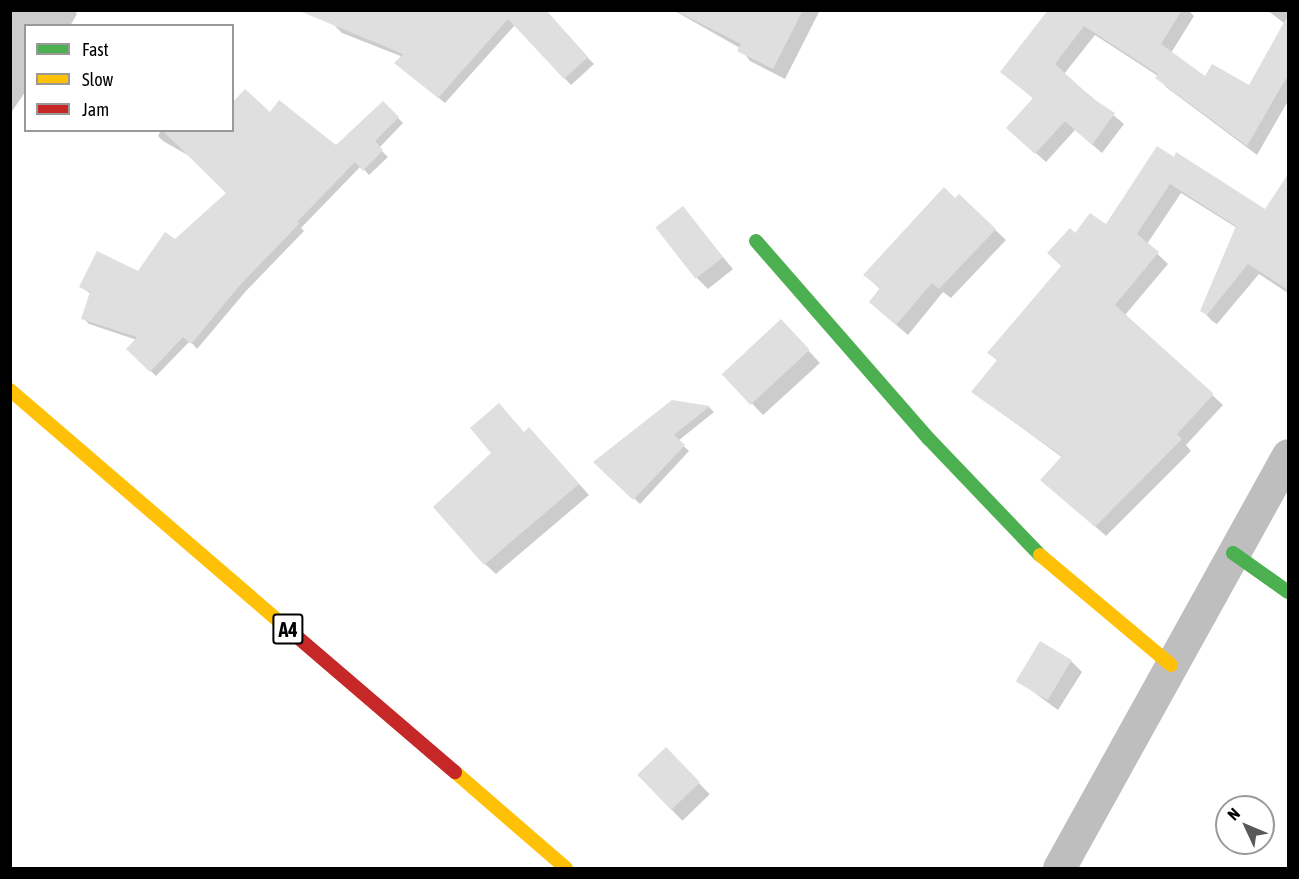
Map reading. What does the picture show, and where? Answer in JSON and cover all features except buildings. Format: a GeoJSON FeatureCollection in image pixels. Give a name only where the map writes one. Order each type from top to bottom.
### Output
{"type":"FeatureCollection","features":[{"type":"Feature","properties":{"kind":"main road"},"geometry":{"type":"LineString","coordinates":[[756,242],[929,440],[1041,556],[1171,665]]}},
{"type":"Feature","properties":{"kind":"main road","name":"A4"},"geometry":{"type":"LineString","coordinates":[[10,390],[566,868]]}},
{"type":"Feature","properties":{"kind":"main road"},"geometry":{"type":"LineString","coordinates":[[1233,553],[1288,592]]}},
{"type":"Feature","properties":{"kind":"street"},"geometry":{"type":"LineString","coordinates":[[1059,868],[1288,455]]}},
{"type":"Feature","properties":{"kind":"traffic: fast"},"geometry":{"type":"LineString","coordinates":[[756,241],[929,439],[1040,555]]}},
{"type":"Feature","properties":{"kind":"traffic: fast"},"geometry":{"type":"LineString","coordinates":[[1233,553],[1288,592]]}},
{"type":"Feature","properties":{"kind":"traffic: slow"},"geometry":{"type":"LineString","coordinates":[[10,390],[288,629]]}},
{"type":"Feature","properties":{"kind":"traffic: slow"},"geometry":{"type":"LineString","coordinates":[[1040,555],[1171,665]]}},
{"type":"Feature","properties":{"kind":"traffic: slow"},"geometry":{"type":"LineString","coordinates":[[455,772],[566,868]]}},
{"type":"Feature","properties":{"kind":"traffic: jam"},"geometry":{"type":"LineString","coordinates":[[288,629],[455,772]]}}]}
